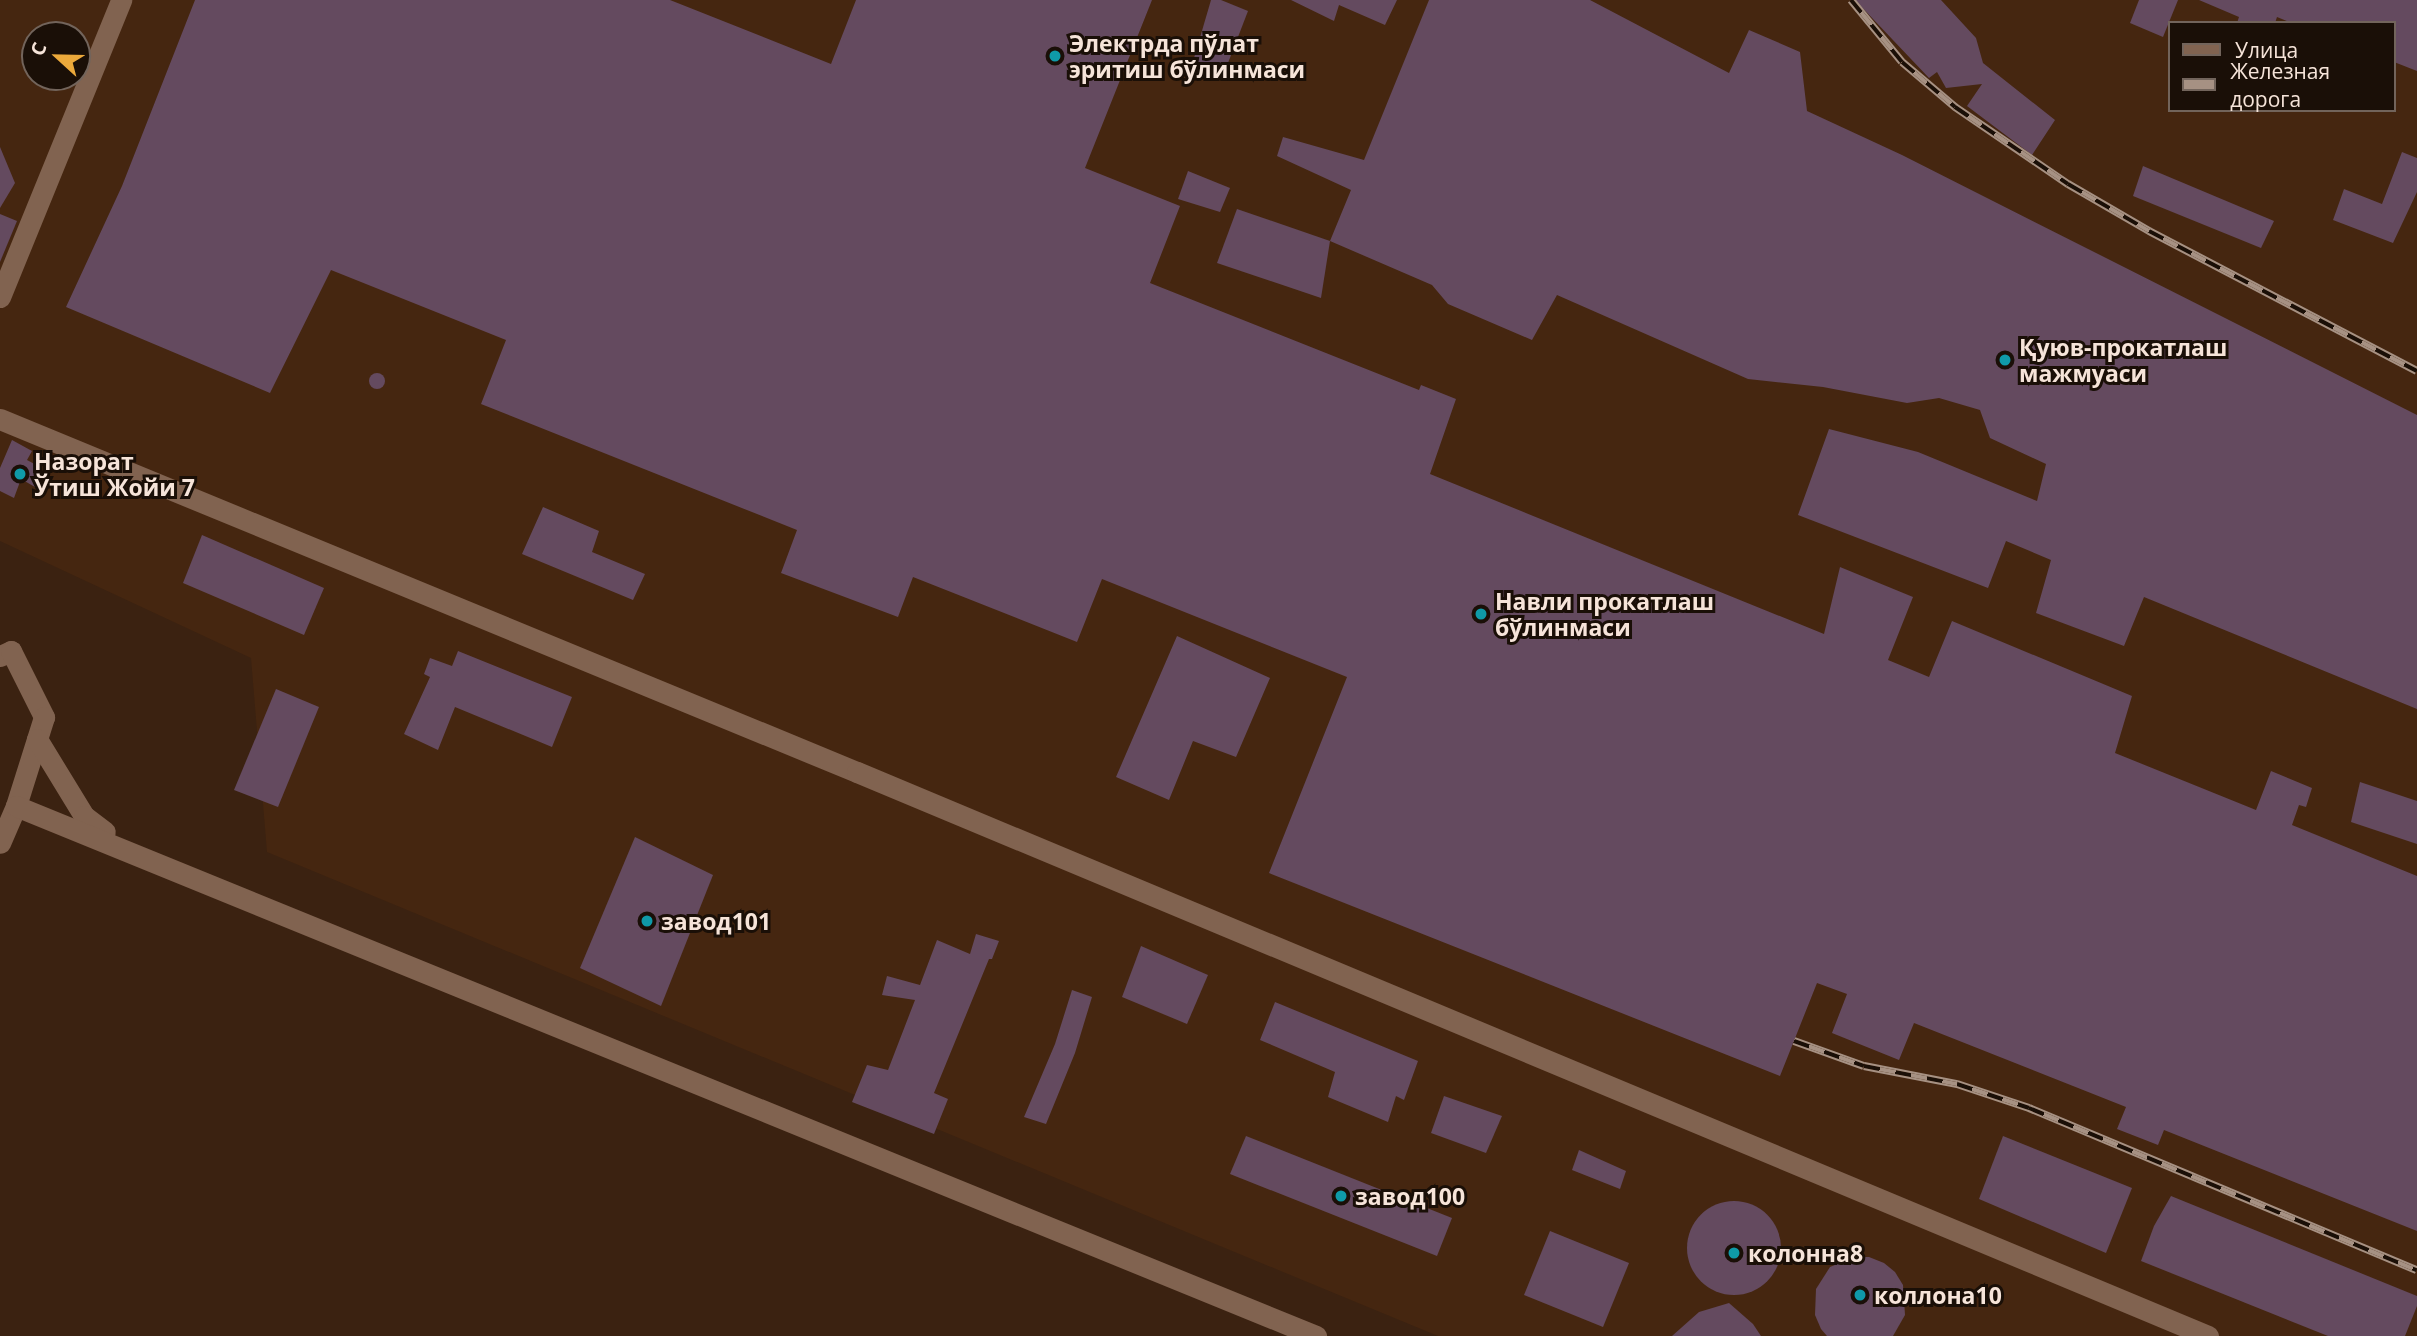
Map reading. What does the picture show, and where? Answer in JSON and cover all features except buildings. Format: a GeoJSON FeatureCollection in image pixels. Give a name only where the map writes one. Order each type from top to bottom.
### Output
{"type":"FeatureCollection","features":[{"type":"Feature","properties":{"kind":"street"},"geometry":{"type":"LineString","coordinates":[[0,297],[121,0]]}},
{"type":"Feature","properties":{"kind":"street"},"geometry":{"type":"LineString","coordinates":[[0,419],[857,772],[2208,1336]]}},
{"type":"Feature","properties":{"kind":"street"},"geometry":{"type":"LineString","coordinates":[[0,656],[11,651],[44,717],[16,806],[0,843]]}},
{"type":"Feature","properties":{"kind":"street"},"geometry":{"type":"LineString","coordinates":[[37,739],[84,816],[126,849]]}},
{"type":"Feature","properties":{"kind":"street"},"geometry":{"type":"LineString","coordinates":[[16,806],[1316,1336]]}},
{"type":"Feature","properties":{"kind":"shaded area"},"geometry":{"type":"Polygon","coordinates":[[[0,0],[2417,0],[2417,1336],[1438,1336],[267,852],[251,658],[0,541],[0,0]]]}},
{"type":"Feature","properties":{"kind":"railway"},"geometry":{"type":"LineString","coordinates":[[1851,0],[1902,62],[1955,107],[2068,184],[2149,231],[2417,371]]}},
{"type":"Feature","properties":{"kind":"railway"},"geometry":{"type":"LineString","coordinates":[[1794,1041],[1864,1066],[1957,1084],[2029,1108],[2417,1270]]}},
{"type":"Feature","properties":{"kind":"place","name":"Электрда пўлат эритиш бўлинмаси"},"geometry":{"type":"Point","coordinates":[1055,56]}},
{"type":"Feature","properties":{"kind":"place","name":"Қуюв-прокатлаш мажмуаси"},"geometry":{"type":"Point","coordinates":[2005,360]}},
{"type":"Feature","properties":{"kind":"place","name":"Назорат Ўтиш Жойи 7"},"geometry":{"type":"Point","coordinates":[20,474]}},
{"type":"Feature","properties":{"kind":"place","name":"Навли прокатлаш бўлинмаси"},"geometry":{"type":"Point","coordinates":[1481,614]}},
{"type":"Feature","properties":{"kind":"place","name":"завод101"},"geometry":{"type":"Point","coordinates":[647,921]}},
{"type":"Feature","properties":{"kind":"place","name":"завод100"},"geometry":{"type":"Point","coordinates":[1341,1196]}},
{"type":"Feature","properties":{"kind":"place","name":"колонна8"},"geometry":{"type":"Point","coordinates":[1734,1253]}},
{"type":"Feature","properties":{"kind":"place","name":"коллона10"},"geometry":{"type":"Point","coordinates":[1860,1295]}}]}
